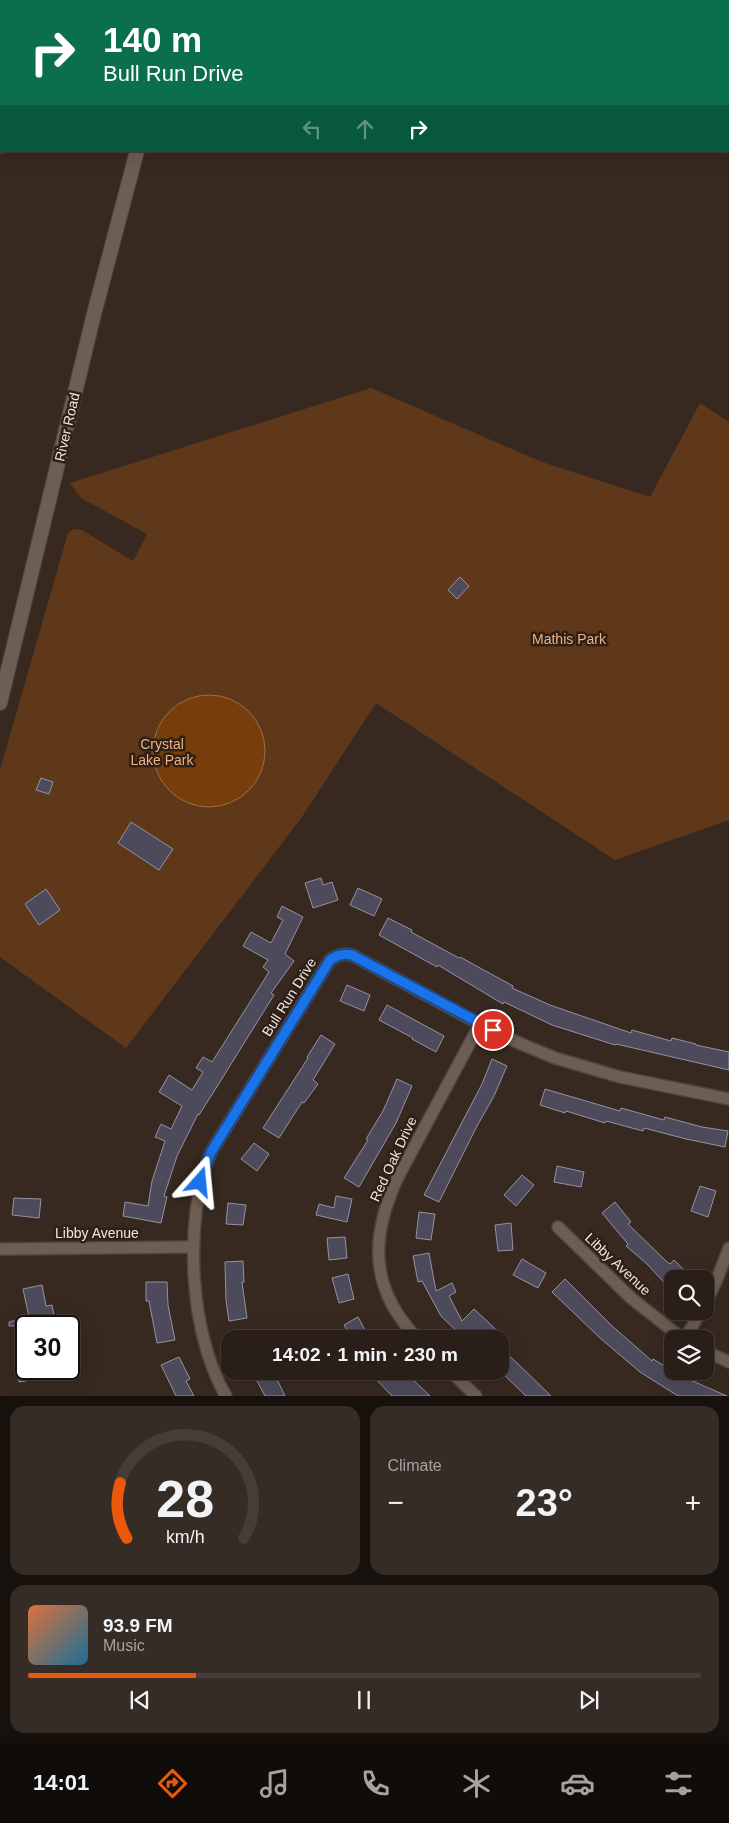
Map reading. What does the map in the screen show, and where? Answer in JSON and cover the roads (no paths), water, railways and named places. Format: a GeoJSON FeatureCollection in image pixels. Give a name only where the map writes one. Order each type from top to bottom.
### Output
{"type":"FeatureCollection","features":[{"type":"Feature","properties":{"kind":"street","name":"River Road"},"geometry":{"type":"LineString","coordinates":[[0,703],[92,323],[137,152]]}},
{"type":"Feature","properties":{"kind":"street","name":"Bull Run Drive"},"geometry":{"type":"LineString","coordinates":[[226,1396],[212,1368],[203,1337],[195,1282],[194,1221],[203,1171],[211,1152],[330,960],[336,956],[352,955],[480,1024],[555,1058],[620,1077],[729,1099]]}},
{"type":"Feature","properties":{"kind":"street","name":"Red Oak Drive"},"geometry":{"type":"LineString","coordinates":[[410,1330],[395,1310],[382,1279],[378,1243],[380,1224],[388,1198],[398,1177],[480,1024]]}},
{"type":"Feature","properties":{"kind":"street","name":"Libby Avenue"},"geometry":{"type":"LineString","coordinates":[[558,1227],[631,1298],[672,1330]]}},
{"type":"Feature","properties":{"kind":"street","name":"Libby Avenue"},"geometry":{"type":"LineString","coordinates":[[0,1248],[194,1247]]}},
{"type":"Feature","properties":{"kind":"street"},"geometry":{"type":"LineString","coordinates":[[714,1286],[729,1248]]}},
{"type":"Feature","properties":{"kind":"street"},"geometry":{"type":"LineString","coordinates":[[714,1355],[729,1362]]}},
{"type":"Feature","properties":{"kind":"street"},"geometry":{"type":"LineString","coordinates":[[459,1380],[476,1396]]}},
{"type":"Feature","properties":{"kind":"park label","name":"Mathis Park"},"geometry":{"type":"Point","coordinates":[569,639]}},
{"type":"Feature","properties":{"kind":"park label","name":"Crystal Lake Park"},"geometry":{"type":"Point","coordinates":[162,752]}}]}
